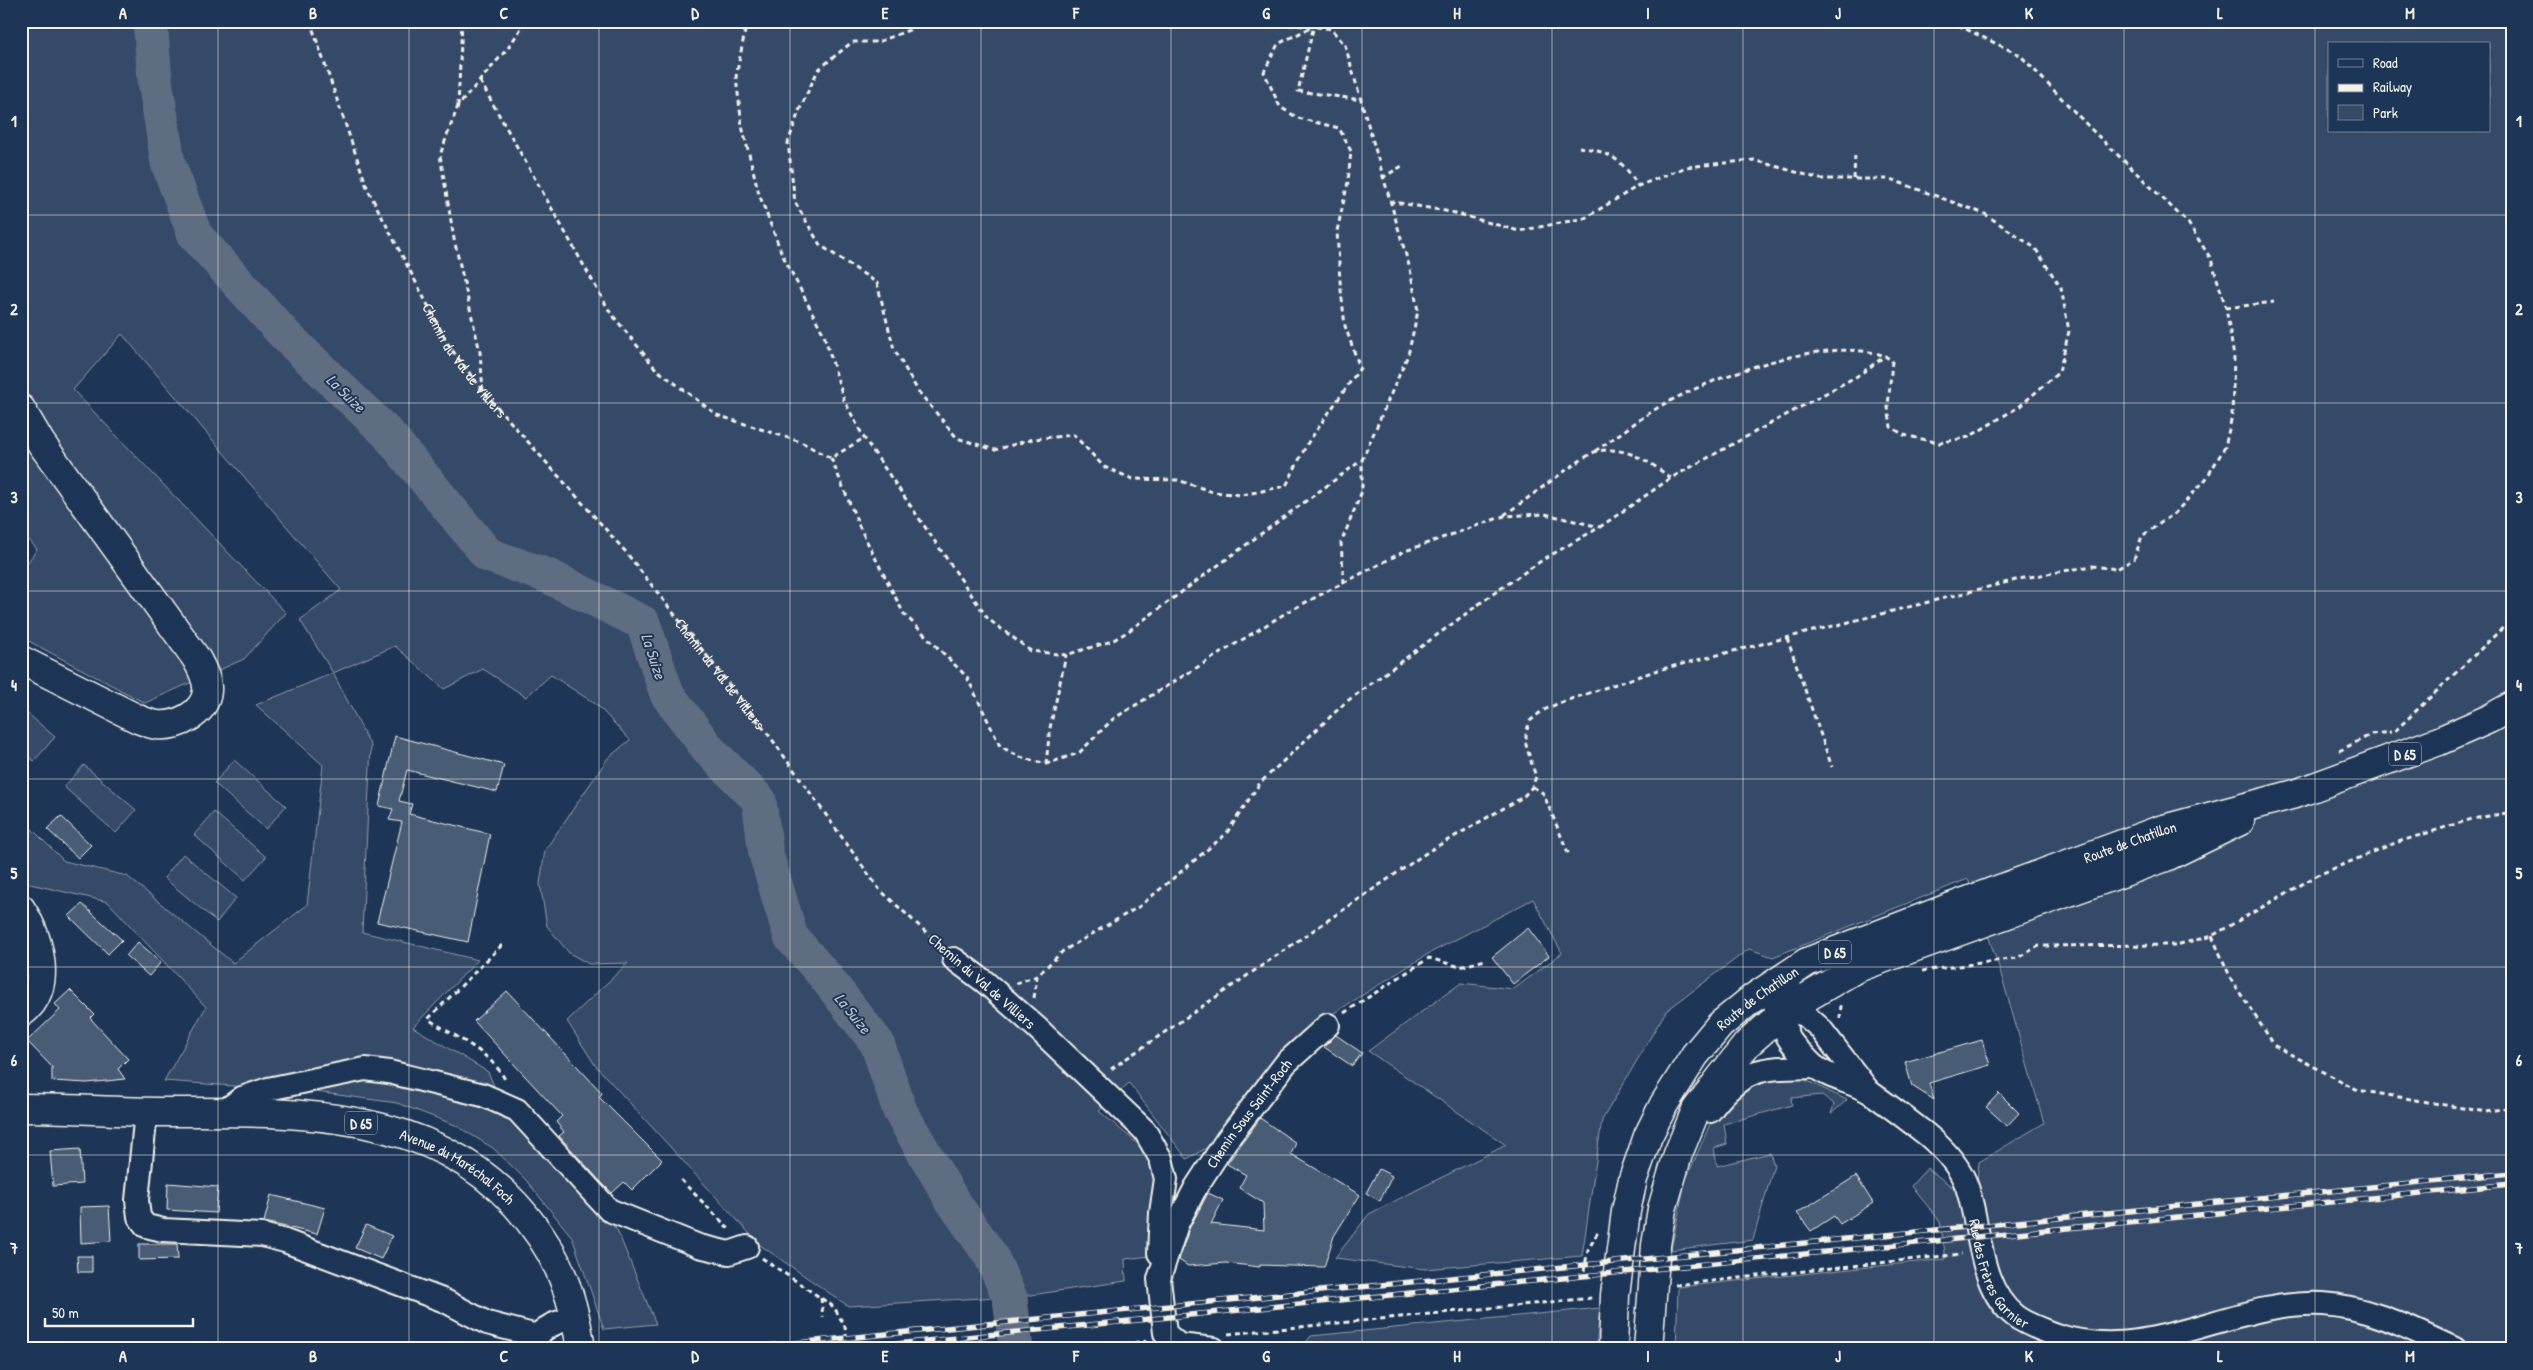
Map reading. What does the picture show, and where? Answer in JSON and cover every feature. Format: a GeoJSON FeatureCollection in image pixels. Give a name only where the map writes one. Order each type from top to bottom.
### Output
{"type":"FeatureCollection","features":[{"type":"Feature","properties":{"kind":"main road"},"geometry":{"type":"LineString","coordinates":[[21,410],[41,443],[196,658],[205,677],[207,691],[202,705],[191,716],[175,724],[156,725],[138,719],[21,660]]}},
{"type":"Feature","properties":{"kind":"main road","name":"Route de Chatillon"},"geometry":{"type":"LineString","coordinates":[[1613,1349],[1615,1296],[1626,1211],[1633,1179],[1648,1136],[1664,1104],[1695,1055],[1720,1025],[1753,998],[1807,962],[2160,830],[2294,794],[2394,758],[2490,719],[2512,706]]}},
{"type":"Feature","properties":{"kind":"main road","name":"Route de Chatillon"},"geometry":{"type":"LineString","coordinates":[[1648,1341],[1651,1290],[1662,1209],[1678,1154],[1696,1110],[1747,1044],[1787,1009],[1830,995],[1857,968],[2166,857],[2294,794]]}},
{"type":"Feature","properties":{"kind":"main road"},"geometry":{"type":"LineString","coordinates":[[21,908],[35,936],[41,968],[36,994],[23,1008]]}},
{"type":"Feature","properties":{"kind":"main road","name":"Avenue du Maréchal Foch"},"geometry":{"type":"LineString","coordinates":[[21,1108],[299,1114],[368,1124],[423,1141],[468,1163],[502,1191],[538,1232],[561,1270],[576,1318],[581,1349]]}},
{"type":"Feature","properties":{"kind":"street","name":"Chemin du Val de Villiers"},"geometry":{"type":"LineString","coordinates":[[954,959],[985,982],[1145,1131],[1161,1159],[1166,1179],[1161,1213],[1159,1279]]}},
{"type":"Feature","properties":{"kind":"street","name":"Rue des Frères Garnier"},"geometry":{"type":"LineString","coordinates":[[1791,972],[1787,1009],[1787,1035],[1816,1067],[1869,1091],[1928,1136],[1953,1160],[1966,1185],[1988,1276],[1998,1296],[2014,1316],[2039,1329],[2071,1340],[2133,1343],[2188,1332],[2268,1309],[2298,1304],[2323,1304],[2378,1316],[2455,1349]]}},
{"type":"Feature","properties":{"kind":"street"},"geometry":{"type":"LineString","coordinates":[[1830,995],[1830,1027]]}},
{"type":"Feature","properties":{"kind":"street","name":"Rue des Frères Garnier"},"geometry":{"type":"LineString","coordinates":[[1753,998],[1805,1015],[1830,1027],[1869,1091]]}},
{"type":"Feature","properties":{"kind":"street","name":"Chemin Sous Saint-Roch"},"geometry":{"type":"LineString","coordinates":[[1168,1339],[1165,1333],[1159,1279],[1177,1224],[1196,1188],[1226,1140],[1286,1063],[1328,1025]]}},
{"type":"Feature","properties":{"kind":"street"},"geometry":{"type":"LineString","coordinates":[[1678,1154],[1722,1095],[1746,1074],[1768,1068],[1816,1067]]}},
{"type":"Feature","properties":{"kind":"street"},"geometry":{"type":"LineString","coordinates":[[223,1112],[242,1098],[268,1089],[365,1070],[389,1072],[483,1095],[517,1110],[609,1210],[699,1246],[729,1253],[747,1248]]}},
{"type":"Feature","properties":{"kind":"street"},"geometry":{"type":"LineString","coordinates":[[146,1112],[137,1200],[139,1217],[146,1226],[163,1230],[262,1236],[285,1241],[445,1301],[487,1323],[537,1342],[543,1329],[556,1323],[576,1318]]}},
{"type":"Feature","properties":{"kind":"street"},"geometry":{"type":"LineString","coordinates":[[1168,1339],[1179,1345],[1216,1342]]}},
{"type":"Feature","properties":{"kind":"path","name":"Chemin du Val de Villiers"},"geometry":{"type":"LineString","coordinates":[[310,21],[368,190],[449,346],[483,391],[625,551],[771,738],[879,889],[954,959]]}},
{"type":"Feature","properties":{"kind":"path"},"geometry":{"type":"LineString","coordinates":[[462,21],[458,106],[440,155],[454,239],[480,352],[483,391]]}},
{"type":"Feature","properties":{"kind":"path"},"geometry":{"type":"LineString","coordinates":[[458,106],[508,48],[526,21]]}},
{"type":"Feature","properties":{"kind":"path"},"geometry":{"type":"LineString","coordinates":[[747,21],[736,77],[742,126],[759,194],[782,254],[824,336],[844,400],[864,438],[988,620],[1031,650],[1066,655],[1112,641],[1127,632],[1362,460]]}},
{"type":"Feature","properties":{"kind":"path"},"geometry":{"type":"LineString","coordinates":[[912,21],[909,30],[878,42],[852,42],[818,70],[799,111],[788,143],[795,202],[820,245],[877,283],[894,349],[918,391],[957,438],[995,450],[1033,439],[1074,434],[1104,467],[1134,479],[1178,480],[1213,492],[1242,495],[1286,486],[1307,444],[1360,368],[1345,326],[1337,231],[1348,182],[1351,151],[1339,128],[1298,118],[1280,107],[1264,72],[1278,44],[1315,26]]}},
{"type":"Feature","properties":{"kind":"path"},"geometry":{"type":"LineString","coordinates":[[1184,21],[1214,24],[1315,26],[1331,29],[1345,45],[1362,100],[1382,178],[1410,269],[1418,311],[1408,355],[1362,460],[1362,491],[1340,543],[1344,583]]}},
{"type":"Feature","properties":{"kind":"path"},"geometry":{"type":"LineString","coordinates":[[1310,21],[1315,26]]}},
{"type":"Feature","properties":{"kind":"path"},"geometry":{"type":"LineString","coordinates":[[1315,21],[1298,91],[1362,100]]}},
{"type":"Feature","properties":{"kind":"path"},"geometry":{"type":"LineString","coordinates":[[1680,21],[1689,24],[1733,21]]}},
{"type":"Feature","properties":{"kind":"path"},"geometry":{"type":"LineString","coordinates":[[1095,1083],[1125,1058],[1412,862],[1523,797],[1532,787],[1536,777],[1526,745],[1526,732],[1530,721],[1542,711],[1559,703],[1658,670],[2024,578],[2092,566],[2116,569],[2134,559],[2142,536],[2175,513],[2206,479],[2225,447],[2232,416],[2234,357],[2226,308],[2211,259],[2188,222],[2092,130],[2020,55],[1949,21]]}},
{"type":"Feature","properties":{"kind":"path"},"geometry":{"type":"LineString","coordinates":[[480,81],[610,312],[656,369],[717,415],[802,442],[831,458],[860,528],[904,614],[967,677],[1000,746],[1020,757],[1046,764],[1078,753],[1113,719],[1289,611],[1405,551],[1504,516],[1595,451],[1664,405],[1731,373],[1808,354],[1845,349],[1873,352],[1886,356],[1892,361],[1888,407],[1891,427],[1904,435],[1939,443],[1969,437],[2020,406],[2059,372],[2070,331],[2060,288],[2035,248],[1985,214],[1890,179],[1820,179],[1754,160],[1686,167],[1638,186],[1585,218],[1519,231],[1451,212],[1389,201]]}},
{"type":"Feature","properties":{"kind":"path"},"geometry":{"type":"LineString","coordinates":[[1579,147],[1613,156],[1628,169],[1638,186]]}},
{"type":"Feature","properties":{"kind":"path"},"geometry":{"type":"LineString","coordinates":[[1854,179],[1855,153]]}},
{"type":"Feature","properties":{"kind":"path"},"geometry":{"type":"LineString","coordinates":[[1382,178],[1402,166]]}},
{"type":"Feature","properties":{"kind":"path"},"geometry":{"type":"LineString","coordinates":[[2226,308],[2274,302]]}},
{"type":"Feature","properties":{"kind":"path"},"geometry":{"type":"LineString","coordinates":[[1037,976],[1063,951],[1140,906],[1226,834],[1260,784],[1346,702],[1490,596],[1544,559],[1600,527],[1671,478],[1859,375],[1886,356]]}},
{"type":"Feature","properties":{"kind":"path"},"geometry":{"type":"LineString","coordinates":[[831,458],[864,438]]}},
{"type":"Feature","properties":{"kind":"path"},"geometry":{"type":"LineString","coordinates":[[1595,451],[1618,452],[1642,457],[1671,478]]}},
{"type":"Feature","properties":{"kind":"path"},"geometry":{"type":"LineString","coordinates":[[1504,516],[1545,514],[1600,527]]}},
{"type":"Feature","properties":{"kind":"path"},"geometry":{"type":"LineString","coordinates":[[2394,758],[2394,732],[2512,619]]}},
{"type":"Feature","properties":{"kind":"path"},"geometry":{"type":"LineString","coordinates":[[1787,638],[1832,767]]}},
{"type":"Feature","properties":{"kind":"path"},"geometry":{"type":"LineString","coordinates":[[1046,764],[1050,728],[1066,655]]}},
{"type":"Feature","properties":{"kind":"path"},"geometry":{"type":"LineString","coordinates":[[1532,787],[1543,793],[1569,855]]}},
{"type":"Feature","properties":{"kind":"path"},"geometry":{"type":"LineString","coordinates":[[1919,971],[2017,958],[2039,946],[2176,945],[2212,936],[2318,875],[2386,847],[2472,819],[2512,812]]}},
{"type":"Feature","properties":{"kind":"path"},"geometry":{"type":"LineString","coordinates":[[2212,936],[2232,981],[2275,1046],[2358,1090],[2486,1112],[2512,1108]]}},
{"type":"Feature","properties":{"kind":"path"},"geometry":{"type":"LineString","coordinates":[[502,945],[428,1019],[483,1054],[502,1072],[517,1110]]}},
{"type":"Feature","properties":{"kind":"path"},"geometry":{"type":"LineString","coordinates":[[1328,1025],[1357,1003],[1428,958],[1460,967],[1485,960]]}},
{"type":"Feature","properties":{"kind":"path"},"geometry":{"type":"LineString","coordinates":[[1830,995],[1840,1013],[1830,1027]]}},
{"type":"Feature","properties":{"kind":"path"},"geometry":{"type":"LineString","coordinates":[[681,1180],[747,1248],[794,1282],[821,1297],[834,1307],[845,1327],[848,1349]]}},
{"type":"Feature","properties":{"kind":"path"},"geometry":{"type":"LineString","coordinates":[[1584,1271],[1588,1250],[1599,1229],[1605,1225]]}},
{"type":"Feature","properties":{"kind":"path"},"geometry":{"type":"LineString","coordinates":[[1651,1290],[1674,1285],[1958,1254]]}},
{"type":"Feature","properties":{"kind":"path"},"geometry":{"type":"LineString","coordinates":[[1216,1342],[1615,1296]]}},
{"type":"Feature","properties":{"kind":"path"},"geometry":{"type":"LineString","coordinates":[[821,1297],[822,1317]]}},
{"type":"Feature","properties":{"kind":"path"},"geometry":{"type":"LineString","coordinates":[[1081,1349],[1168,1339]]}},
{"type":"Feature","properties":{"kind":"green space"},"geometry":{"type":"Polygon","coordinates":[[[21,21],[2512,21],[2512,1349],[1676,1349],[1678,1287],[1946,1259],[1940,1221],[1911,1186],[1927,1168],[1959,1192],[1977,1181],[1979,1162],[2044,1123],[1999,967],[1968,879],[1773,957],[1749,949],[1666,1011],[1602,1120],[1582,1256],[1425,1269],[1335,1258],[1369,1214],[1506,1145],[1368,1051],[1461,983],[1514,989],[1562,953],[1533,899],[1428,954],[1326,1018],[1215,1143],[1187,1159],[1129,1083],[1099,1111],[1140,1146],[1154,1163],[1156,1188],[1150,1256],[1125,1259],[1126,1281],[1031,1295],[848,1306],[760,1245],[595,1065],[567,1021],[628,963],[589,964],[569,953],[547,926],[540,884],[545,850],[608,758],[630,740],[597,705],[551,675],[526,697],[483,669],[444,689],[395,646],[333,673],[300,620],[341,590],[122,334],[73,390],[286,613],[244,659],[145,703],[21,637],[21,572],[37,549],[21,531],[21,21]]]}},
{"type":"Feature","properties":{"kind":"green space"},"geometry":{"type":"Polygon","coordinates":[[[333,673],[371,746],[362,932],[478,960],[413,1027],[488,1072],[507,1116],[617,1230],[656,1324],[604,1329],[572,1237],[525,1179],[493,1148],[455,1125],[397,1103],[316,1092],[164,1081],[206,1007],[108,902],[26,883],[21,875],[21,818],[64,861],[127,876],[233,963],[307,905],[323,765],[256,705],[333,673]]]}},
{"type":"Feature","properties":{"kind":"green space"},"geometry":{"type":"Polygon","coordinates":[[[21,708],[55,737],[34,761],[21,750],[21,708]]]}},
{"type":"Feature","properties":{"kind":"green space"},"geometry":{"type":"Polygon","coordinates":[[[234,760],[286,806],[266,829],[214,783],[234,760]]]}},
{"type":"Feature","properties":{"kind":"green space"},"geometry":{"type":"Polygon","coordinates":[[[84,765],[136,810],[116,833],[64,787],[84,765]]]}},
{"type":"Feature","properties":{"kind":"green space"},"geometry":{"type":"Polygon","coordinates":[[[214,812],[266,857],[245,880],[194,835],[214,812]]]}},
{"type":"Feature","properties":{"kind":"green space"},"geometry":{"type":"Polygon","coordinates":[[[183,854],[236,898],[217,922],[164,878],[183,854]]]}},
{"type":"Feature","properties":{"kind":"green space"},"geometry":{"type":"Polygon","coordinates":[[[1776,1079],[1803,1079],[1847,1100],[1831,1114],[1834,1104],[1822,1095],[1791,1098],[1792,1105],[1724,1124],[1727,1144],[1714,1148],[1717,1166],[1770,1153],[1774,1165],[1753,1240],[1671,1250],[1685,1182],[1710,1124],[1747,1088],[1776,1079]]]}},
{"type":"Feature","properties":{"kind":"green space"},"geometry":{"type":"Polygon","coordinates":[[[1600,1308],[1596,1349],[1301,1349],[1311,1336],[1600,1308]]]}},
{"type":"Feature","properties":{"kind":"building"},"geometry":{"type":"Polygon","coordinates":[[[395,736],[504,765],[497,792],[407,770],[399,801],[412,804],[409,814],[490,834],[468,942],[377,922],[402,822],[389,820],[393,809],[379,806],[395,736]]]}},
{"type":"Feature","properties":{"kind":"building"},"geometry":{"type":"Polygon","coordinates":[[[61,816],[91,845],[78,858],[47,829],[61,816]]]}},
{"type":"Feature","properties":{"kind":"building"},"geometry":{"type":"Polygon","coordinates":[[[82,904],[122,940],[108,954],[69,916],[82,904]]]}},
{"type":"Feature","properties":{"kind":"building"},"geometry":{"type":"Polygon","coordinates":[[[1528,928],[1549,956],[1513,984],[1492,957],[1528,928]]]}},
{"type":"Feature","properties":{"kind":"building"},"geometry":{"type":"Polygon","coordinates":[[[138,942],[161,962],[149,976],[126,956],[138,942]]]}},
{"type":"Feature","properties":{"kind":"building"},"geometry":{"type":"Polygon","coordinates":[[[70,990],[94,1014],[90,1018],[128,1059],[118,1069],[125,1079],[87,1083],[52,1081],[52,1067],[27,1041],[60,1010],[55,1004],[70,990]]]}},
{"type":"Feature","properties":{"kind":"building"},"geometry":{"type":"Polygon","coordinates":[[[507,991],[602,1093],[599,1097],[662,1160],[632,1190],[624,1182],[612,1193],[599,1180],[559,1136],[564,1132],[556,1122],[562,1116],[474,1021],[507,991]]]}},
{"type":"Feature","properties":{"kind":"building"},"geometry":{"type":"Polygon","coordinates":[[[1336,1035],[1362,1053],[1352,1066],[1324,1047],[1336,1035]]]}},
{"type":"Feature","properties":{"kind":"building"},"geometry":{"type":"Polygon","coordinates":[[[1982,1040],[1990,1065],[1929,1083],[1934,1100],[1912,1086],[1905,1062],[1982,1040]]]}},
{"type":"Feature","properties":{"kind":"building"},"geometry":{"type":"Polygon","coordinates":[[[1999,1093],[2019,1113],[2007,1126],[1986,1107],[1999,1093]]]}},
{"type":"Feature","properties":{"kind":"building"},"geometry":{"type":"Polygon","coordinates":[[[1260,1118],[1296,1143],[1291,1154],[1360,1195],[1334,1236],[1324,1267],[1260,1265],[1260,1267],[1226,1263],[1188,1266],[1179,1260],[1189,1229],[1208,1193],[1223,1200],[1211,1224],[1264,1230],[1263,1203],[1239,1188],[1246,1175],[1227,1164],[1260,1118]]]}},
{"type":"Feature","properties":{"kind":"building"},"geometry":{"type":"Polygon","coordinates":[[[80,1149],[82,1184],[53,1186],[50,1151],[80,1149]]]}},
{"type":"Feature","properties":{"kind":"building"},"geometry":{"type":"Polygon","coordinates":[[[1379,1169],[1392,1176],[1380,1201],[1366,1193],[1379,1169]]]}},
{"type":"Feature","properties":{"kind":"building"},"geometry":{"type":"Polygon","coordinates":[[[1856,1176],[1873,1203],[1840,1224],[1834,1216],[1811,1231],[1797,1213],[1856,1176]]]}},
{"type":"Feature","properties":{"kind":"building"},"geometry":{"type":"Polygon","coordinates":[[[168,1183],[218,1187],[216,1213],[167,1210],[168,1183]]]}},
{"type":"Feature","properties":{"kind":"building"},"geometry":{"type":"Polygon","coordinates":[[[271,1195],[325,1208],[317,1234],[264,1222],[271,1195]]]}},
{"type":"Feature","properties":{"kind":"building"},"geometry":{"type":"Polygon","coordinates":[[[109,1206],[111,1241],[81,1243],[80,1207],[109,1206]]]}},
{"type":"Feature","properties":{"kind":"building"},"geometry":{"type":"Polygon","coordinates":[[[366,1225],[392,1236],[381,1259],[355,1248],[366,1225]]]}},
{"type":"Feature","properties":{"kind":"building"},"geometry":{"type":"Polygon","coordinates":[[[139,1244],[177,1244],[178,1259],[139,1260],[139,1244]]]}},
{"type":"Feature","properties":{"kind":"building"},"geometry":{"type":"Polygon","coordinates":[[[77,1256],[92,1256],[92,1272],[78,1272],[77,1256]]]}},
{"type":"Feature","properties":{"kind":"waterway","name":"La Suize"},"geometry":{"type":"LineString","coordinates":[[150,21],[155,80],[168,163],[195,235],[285,335],[388,434],[488,555],[548,576],[643,623],[667,694],[709,750],[759,800],[766,854],[791,937],[825,976],[877,1043],[900,1111],[952,1200],[991,1256],[1010,1298],[1016,1349]]}},
{"type":"Feature","properties":{"kind":"railway"},"geometry":{"type":"LineString","coordinates":[[735,1349],[2512,1173]]}},
{"type":"Feature","properties":{"kind":"railway"},"geometry":{"type":"LineString","coordinates":[[846,1349],[2512,1184]]}}]}
